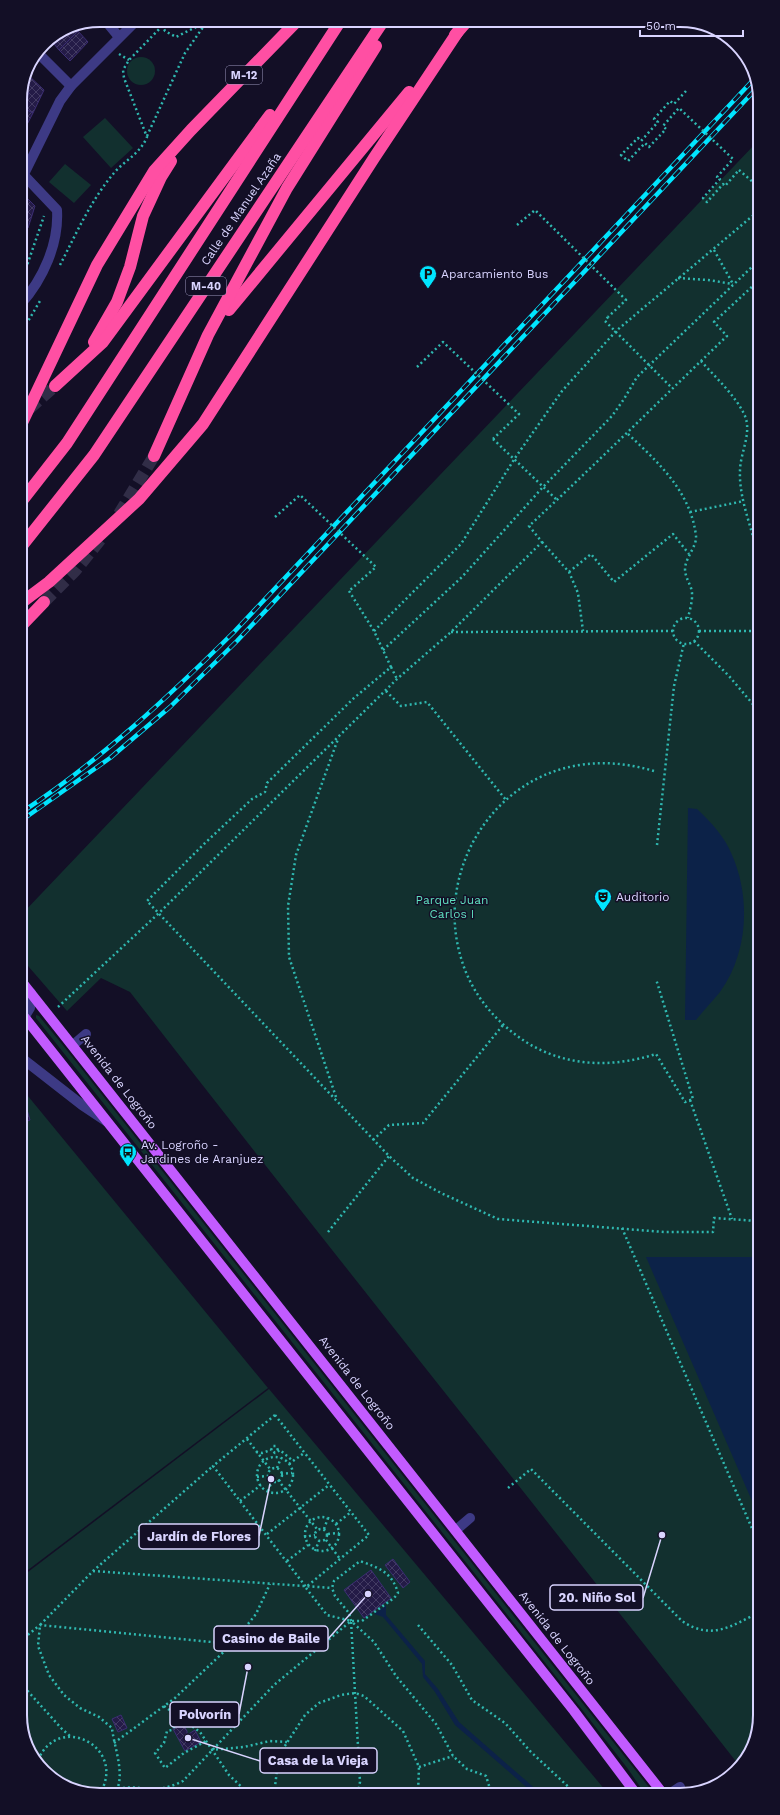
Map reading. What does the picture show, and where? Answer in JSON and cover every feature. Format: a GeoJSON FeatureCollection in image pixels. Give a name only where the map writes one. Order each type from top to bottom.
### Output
{"type":"FeatureCollection","features":[{"type":"Feature","properties":{"kind":"highway","name":"M-12"},"geometry":{"type":"LineString","coordinates":[[191,130],[291,27]]}},
{"type":"Feature","properties":{"kind":"highway"},"geometry":{"type":"LineString","coordinates":[[55,386],[103,342],[335,27]]}},
{"type":"Feature","properties":{"kind":"highway","name":"Calle de Manuel Azaña"},"geometry":{"type":"LineString","coordinates":[[27,494],[67,443],[335,27]]}},
{"type":"Feature","properties":{"kind":"highway","name":"Calle de Manuel Azaña"},"geometry":{"type":"LineString","coordinates":[[27,539],[94,455],[379,27]]}},
{"type":"Feature","properties":{"kind":"highway"},"geometry":{"type":"LineString","coordinates":[[154,456],[208,335],[287,188],[388,27]]}},
{"type":"Feature","properties":{"kind":"highway"},"geometry":{"type":"LineString","coordinates":[[208,335],[214,332],[236,300],[363,150],[462,27]]}},
{"type":"Feature","properties":{"kind":"highway"},"geometry":{"type":"LineString","coordinates":[[27,598],[49,582],[139,499],[203,424],[374,158],[459,30]]}},
{"type":"Feature","properties":{"kind":"highway"},"geometry":{"type":"LineString","coordinates":[[76,368],[97,338],[117,302],[130,267],[146,210],[161,176],[191,130]]}},
{"type":"Feature","properties":{"kind":"highway"},"geometry":{"type":"LineString","coordinates":[[27,413],[97,265],[154,171],[191,130]]}},
{"type":"Feature","properties":{"kind":"highway"},"geometry":{"type":"LineString","coordinates":[[27,621],[44,602]]}},
{"type":"Feature","properties":{"kind":"main road","name":"Avenida de Logroño"},"geometry":{"type":"LineString","coordinates":[[27,988],[659,1788]]}},
{"type":"Feature","properties":{"kind":"main road"},"geometry":{"type":"LineString","coordinates":[[27,1022],[574,1711],[632,1788]]}},
{"type":"Feature","properties":{"kind":"street"},"geometry":{"type":"LineString","coordinates":[[110,27],[119,37]]}},
{"type":"Feature","properties":{"kind":"street"},"geometry":{"type":"LineString","coordinates":[[27,163],[60,101],[71,86],[130,27]]}},
{"type":"Feature","properties":{"kind":"street"},"geometry":{"type":"LineString","coordinates":[[41,56],[71,86]]}},
{"type":"Feature","properties":{"kind":"street"},"geometry":{"type":"LineString","coordinates":[[27,177],[57,210],[58,223],[54,243],[47,264],[32,291],[27,297]]}},
{"type":"Feature","properties":{"kind":"street"},"geometry":{"type":"LineString","coordinates":[[27,1013],[30,1008],[31,993]]}},
{"type":"Feature","properties":{"kind":"street"},"geometry":{"type":"LineString","coordinates":[[73,1045],[86,1034]]}},
{"type":"Feature","properties":{"kind":"street"},"geometry":{"type":"LineString","coordinates":[[27,1062],[82,1105],[107,1122]]}},
{"type":"Feature","properties":{"kind":"street"},"geometry":{"type":"LineString","coordinates":[[456,1530],[470,1518]]}},
{"type":"Feature","properties":{"kind":"path"},"geometry":{"type":"LineString","coordinates":[[146,137],[124,78],[123,70],[129,60],[160,27]]}},
{"type":"Feature","properties":{"kind":"path"},"geometry":{"type":"LineString","coordinates":[[163,27],[165,31],[176,37],[195,27]]}},
{"type":"Feature","properties":{"kind":"path"},"geometry":{"type":"LineString","coordinates":[[58,269],[92,203],[115,172],[138,152],[185,53],[203,27]]}},
{"type":"Feature","properties":{"kind":"path"},"geometry":{"type":"LineString","coordinates":[[686,91],[674,104],[670,101],[654,119],[658,122],[641,141],[638,138],[622,155],[628,161],[645,143],[649,147],[666,129],[663,126],[679,108],[733,159],[717,177],[720,180],[703,198],[707,202],[723,184],[725,186],[739,170],[753,181]]}},
{"type":"Feature","properties":{"kind":"path"},"geometry":{"type":"LineString","coordinates":[[517,225],[535,210],[626,300],[605,321],[672,388]]}},
{"type":"Feature","properties":{"kind":"path"},"geometry":{"type":"LineString","coordinates":[[27,266],[45,211]]}},
{"type":"Feature","properties":{"kind":"path"},"geometry":{"type":"LineString","coordinates":[[374,631],[461,544],[515,458],[562,391],[616,331],[753,216]]}},
{"type":"Feature","properties":{"kind":"path"},"geometry":{"type":"LineString","coordinates":[[714,250],[733,284]]}},
{"type":"Feature","properties":{"kind":"path"},"geometry":{"type":"LineString","coordinates":[[383,650],[462,577],[543,487],[612,416],[637,377],[753,266]]}},
{"type":"Feature","properties":{"kind":"path"},"geometry":{"type":"LineString","coordinates":[[678,278],[708,280],[733,284]]}},
{"type":"Feature","properties":{"kind":"path"},"geometry":{"type":"LineString","coordinates":[[582,632],[578,593],[569,572],[528,526],[628,434],[672,388],[727,336],[714,322],[753,286]]}},
{"type":"Feature","properties":{"kind":"path"},"geometry":{"type":"LineString","coordinates":[[27,323],[42,297]]}},
{"type":"Feature","properties":{"kind":"path"},"geometry":{"type":"LineString","coordinates":[[417,367],[443,342],[519,414],[493,439],[515,458],[557,500]]}},
{"type":"Feature","properties":{"kind":"path"},"geometry":{"type":"LineString","coordinates":[[702,360],[732,397],[745,417],[747,428],[740,471],[744,502],[753,536]]}},
{"type":"Feature","properties":{"kind":"path"},"geometry":{"type":"LineString","coordinates":[[628,434],[655,459],[680,489],[690,512],[696,538],[685,566],[685,577],[691,589],[688,618]]}},
{"type":"Feature","properties":{"kind":"path"},"geometry":{"type":"LineString","coordinates":[[275,517],[300,495],[376,566],[349,591],[374,631],[397,679]]}},
{"type":"Feature","properties":{"kind":"path"},"geometry":{"type":"LineString","coordinates":[[690,512],[744,502]]}},
{"type":"Feature","properties":{"kind":"path"},"geometry":{"type":"LineString","coordinates":[[569,572],[591,554],[614,582],[673,534],[689,554]]}},
{"type":"Feature","properties":{"kind":"path"},"geometry":{"type":"LineString","coordinates":[[58,1007],[159,913],[397,679],[450,632],[542,542]]}},
{"type":"Feature","properties":{"kind":"path"},"geometry":{"type":"LineString","coordinates":[[688,618],[696,623],[699,631],[694,641],[684,643],[676,638],[674,631],[675,624],[679,620],[688,618]]}},
{"type":"Feature","properties":{"kind":"path"},"geometry":{"type":"LineString","coordinates":[[699,631],[753,630]]}},
{"type":"Feature","properties":{"kind":"path"},"geometry":{"type":"LineString","coordinates":[[450,632],[674,631]]}},
{"type":"Feature","properties":{"kind":"path"},"geometry":{"type":"LineString","coordinates":[[694,641],[729,676],[753,704]]}},
{"type":"Feature","properties":{"kind":"path"},"geometry":{"type":"LineString","coordinates":[[657,845],[674,686],[684,643]]}},
{"type":"Feature","properties":{"kind":"path"},"geometry":{"type":"LineString","coordinates":[[391,667],[354,698],[267,783],[265,792],[252,799],[147,901],[336,1098],[373,1140],[413,1178],[441,1193],[498,1219],[622,1228],[714,1232],[714,1218],[753,1220]]}},
{"type":"Feature","properties":{"kind":"path"},"geometry":{"type":"LineString","coordinates":[[386,691],[401,706],[427,702],[506,800]]}},
{"type":"Feature","properties":{"kind":"path"},"geometry":{"type":"LineString","coordinates":[[336,1098],[288,957],[288,906],[296,855],[338,737]]}},
{"type":"Feature","properties":{"kind":"path"},"geometry":{"type":"LineString","coordinates":[[654,771],[611,763],[578,765],[552,772],[533,781],[506,800],[482,826],[467,853],[459,876],[454,911],[458,947],[470,982],[479,997],[503,1025],[532,1046],[549,1054],[578,1062],[602,1064],[621,1063],[656,1054],[685,1102],[694,1099],[656,979]]}},
{"type":"Feature","properties":{"kind":"path"},"geometry":{"type":"LineString","coordinates":[[373,1140],[389,1125],[423,1123],[503,1025]]}},
{"type":"Feature","properties":{"kind":"path"},"geometry":{"type":"LineString","coordinates":[[690,1100],[732,1219]]}},
{"type":"Feature","properties":{"kind":"path"},"geometry":{"type":"LineString","coordinates":[[328,1232],[390,1156]]}},
{"type":"Feature","properties":{"kind":"path"},"geometry":{"type":"LineString","coordinates":[[622,1228],[753,1531]]}},
{"type":"Feature","properties":{"kind":"path"},"geometry":{"type":"LineString","coordinates":[[27,1636],[40,1625],[93,1571],[213,1466],[275,1415],[369,1534],[306,1587]]}},
{"type":"Feature","properties":{"kind":"path"},"geometry":{"type":"LineString","coordinates":[[246,1439],[270,1469]]}},
{"type":"Feature","properties":{"kind":"path"},"geometry":{"type":"LineString","coordinates":[[256,1452],[262,1453],[271,1450],[273,1446],[276,1446],[278,1450],[293,1461]]}},
{"type":"Feature","properties":{"kind":"path"},"geometry":{"type":"LineString","coordinates":[[271,1450],[275,1453]]}},
{"type":"Feature","properties":{"kind":"path"},"geometry":{"type":"LineString","coordinates":[[275,1457],[275,1453],[278,1450]]}},
{"type":"Feature","properties":{"kind":"path"},"geometry":{"type":"LineString","coordinates":[[289,1464],[304,1453]]}},
{"type":"Feature","properties":{"kind":"path"},"geometry":{"type":"LineString","coordinates":[[275,1457],[281,1458],[289,1464],[292,1473],[291,1482],[285,1489],[274,1492],[268,1491],[261,1485],[257,1477],[263,1461],[275,1457]]}},
{"type":"Feature","properties":{"kind":"path"},"geometry":{"type":"LineString","coordinates":[[277,1468],[281,1458]]}},
{"type":"Feature","properties":{"kind":"path"},"geometry":{"type":"LineString","coordinates":[[213,1466],[267,1534],[327,1615],[351,1621],[362,1621],[394,1598],[398,1593],[396,1585],[384,1570],[360,1561],[334,1581],[332,1588],[335,1596],[349,1613],[351,1621],[360,1782],[359,1788]]}},
{"type":"Feature","properties":{"kind":"path"},"geometry":{"type":"LineString","coordinates":[[270,1469],[277,1468]]}},
{"type":"Feature","properties":{"kind":"path"},"geometry":{"type":"LineString","coordinates":[[277,1468],[281,1474]]}},
{"type":"Feature","properties":{"kind":"path"},"geometry":{"type":"LineString","coordinates":[[268,1476],[270,1469]]}},
{"type":"Feature","properties":{"kind":"path"},"geometry":{"type":"LineString","coordinates":[[508,1488],[531,1469],[682,1621],[694,1629],[717,1631],[753,1615]]}},
{"type":"Feature","properties":{"kind":"path"},"geometry":{"type":"LineString","coordinates":[[281,1474],[292,1473]]}},
{"type":"Feature","properties":{"kind":"path"},"geometry":{"type":"LineString","coordinates":[[278,1480],[281,1474]]}},
{"type":"Feature","properties":{"kind":"path"},"geometry":{"type":"LineString","coordinates":[[257,1477],[268,1476]]}},
{"type":"Feature","properties":{"kind":"path"},"geometry":{"type":"LineString","coordinates":[[268,1476],[272,1481]]}},
{"type":"Feature","properties":{"kind":"path"},"geometry":{"type":"LineString","coordinates":[[278,1480],[317,1529],[324,1529]]}},
{"type":"Feature","properties":{"kind":"path"},"geometry":{"type":"LineString","coordinates":[[272,1481],[278,1480]]}},
{"type":"Feature","properties":{"kind":"path"},"geometry":{"type":"LineString","coordinates":[[268,1491],[272,1481]]}},
{"type":"Feature","properties":{"kind":"path"},"geometry":{"type":"LineString","coordinates":[[267,1534],[329,1484]]}},
{"type":"Feature","properties":{"kind":"path"},"geometry":{"type":"LineString","coordinates":[[240,1501],[261,1485]]}},
{"type":"Feature","properties":{"kind":"path"},"geometry":{"type":"LineString","coordinates":[[336,1524],[351,1512]]}},
{"type":"Feature","properties":{"kind":"path"},"geometry":{"type":"LineString","coordinates":[[319,1517],[328,1518],[336,1524],[339,1533],[337,1542],[332,1549],[321,1552],[315,1551],[308,1545],[304,1537],[305,1531],[310,1521],[319,1517]]}},
{"type":"Feature","properties":{"kind":"path"},"geometry":{"type":"LineString","coordinates":[[324,1529],[328,1518]]}},
{"type":"Feature","properties":{"kind":"path"},"geometry":{"type":"LineString","coordinates":[[315,1536],[317,1529]]}},
{"type":"Feature","properties":{"kind":"path"},"geometry":{"type":"LineString","coordinates":[[324,1529],[328,1534]]}},
{"type":"Feature","properties":{"kind":"path"},"geometry":{"type":"LineString","coordinates":[[328,1534],[339,1533]]}},
{"type":"Feature","properties":{"kind":"path"},"geometry":{"type":"LineString","coordinates":[[326,1540],[328,1534]]}},
{"type":"Feature","properties":{"kind":"path"},"geometry":{"type":"LineString","coordinates":[[304,1537],[315,1536]]}},
{"type":"Feature","properties":{"kind":"path"},"geometry":{"type":"LineString","coordinates":[[315,1536],[319,1541]]}},
{"type":"Feature","properties":{"kind":"path"},"geometry":{"type":"LineString","coordinates":[[326,1540],[340,1559]]}},
{"type":"Feature","properties":{"kind":"path"},"geometry":{"type":"LineString","coordinates":[[319,1541],[326,1540]]}},
{"type":"Feature","properties":{"kind":"path"},"geometry":{"type":"LineString","coordinates":[[315,1551],[319,1541]]}},
{"type":"Feature","properties":{"kind":"path"},"geometry":{"type":"LineString","coordinates":[[287,1562],[308,1545]]}},
{"type":"Feature","properties":{"kind":"path"},"geometry":{"type":"LineString","coordinates":[[93,1571],[332,1588]]}},
{"type":"Feature","properties":{"kind":"path"},"geometry":{"type":"LineString","coordinates":[[113,1743],[175,1698],[232,1644],[256,1614],[270,1584]]}},
{"type":"Feature","properties":{"kind":"path"},"geometry":{"type":"LineString","coordinates":[[162,1788],[172,1787],[183,1781],[274,1685],[351,1621]]}},
{"type":"Feature","properties":{"kind":"path"},"geometry":{"type":"LineString","coordinates":[[351,1621],[374,1642],[396,1676],[436,1724],[453,1756],[467,1768],[486,1776],[490,1788]]}},
{"type":"Feature","properties":{"kind":"path"},"geometry":{"type":"LineString","coordinates":[[40,1625],[232,1644]]}},
{"type":"Feature","properties":{"kind":"path"},"geometry":{"type":"LineString","coordinates":[[40,1625],[38,1646],[49,1675],[64,1695],[80,1708],[99,1717],[112,1728],[113,1743],[119,1764],[118,1788]]}},
{"type":"Feature","properties":{"kind":"path"},"geometry":{"type":"LineString","coordinates":[[418,1625],[452,1665],[472,1700],[505,1723],[531,1752],[570,1788]]}},
{"type":"Feature","properties":{"kind":"path"},"geometry":{"type":"LineString","coordinates":[[27,1690],[62,1730],[71,1737]]}},
{"type":"Feature","properties":{"kind":"path"},"geometry":{"type":"LineString","coordinates":[[275,1788],[279,1755],[304,1715],[319,1703],[341,1695],[355,1693],[364,1696],[402,1731],[418,1767],[418,1788]]}},
{"type":"Feature","properties":{"kind":"path"},"geometry":{"type":"LineString","coordinates":[[164,1706],[200,1732],[229,1775],[243,1788]]}},
{"type":"Feature","properties":{"kind":"path"},"geometry":{"type":"LineString","coordinates":[[180,1718],[172,1730],[167,1731],[164,1743],[155,1753],[164,1768],[184,1753],[206,1741]]}},
{"type":"Feature","properties":{"kind":"path"},"geometry":{"type":"LineString","coordinates":[[40,1757],[48,1745],[59,1739],[71,1737],[82,1738],[93,1744],[101,1752],[106,1763],[107,1775],[103,1788]]}},
{"type":"Feature","properties":{"kind":"path"},"geometry":{"type":"LineString","coordinates":[[211,1750],[244,1747],[270,1741],[288,1742]]}},
{"type":"Feature","properties":{"kind":"path"},"geometry":{"type":"LineString","coordinates":[[418,1767],[453,1756]]}},
{"type":"Feature","properties":{"kind":"path"},"geometry":{"type":"LineString","coordinates":[[121,1788],[128,1786],[143,1788]]}},
{"type":"Feature","properties":{"kind":"green space"},"geometry":{"type":"Polygon","coordinates":[[[141,57],[151,61],[155,71],[151,81],[141,85],[131,81],[127,71],[131,61],[141,57]]]}},
{"type":"Feature","properties":{"kind":"green space"},"geometry":{"type":"Polygon","coordinates":[[[105,118],[133,148],[111,168],[83,137],[105,118]]]}},
{"type":"Feature","properties":{"kind":"green space","name":"Parque Juan Carlos I"},"geometry":{"type":"Polygon","coordinates":[[[753,146],[753,1715],[751,1734],[746,1748],[736,1762],[281,1186],[130,992],[101,978],[67,1011],[27,965],[27,909],[753,146]]]}},
{"type":"Feature","properties":{"kind":"green space"},"geometry":{"type":"Polygon","coordinates":[[[65,164],[91,185],[74,203],[49,182],[65,164]]]}},
{"type":"Feature","properties":{"kind":"green space"},"geometry":{"type":"Polygon","coordinates":[[[36,1015],[39,1016],[66,1049],[650,1788],[641,1788],[580,1707],[36,1018],[36,1015]]]}},
{"type":"Feature","properties":{"kind":"green space"},"geometry":{"type":"Polygon","coordinates":[[[27,1095],[268,1388],[27,1571],[27,1095]]]}},
{"type":"Feature","properties":{"kind":"green space"},"geometry":{"type":"Polygon","coordinates":[[[269,1389],[603,1788],[95,1788],[85,1787],[67,1781],[48,1767],[39,1756],[34,1748],[28,1730],[27,1573],[269,1389]]]}},
{"type":"Feature","properties":{"kind":"water"},"geometry":{"type":"Polygon","coordinates":[[[688,808],[697,809],[726,842],[738,872],[744,907],[744,925],[741,943],[729,977],[720,992],[696,1020],[685,1020],[688,808]]]}},
{"type":"Feature","properties":{"kind":"water"},"geometry":{"type":"Polygon","coordinates":[[[646,1257],[753,1257],[753,1503],[646,1257]]]}},
{"type":"Feature","properties":{"kind":"water"},"geometry":{"type":"Polygon","coordinates":[[[386,1605],[386,1615],[425,1661],[425,1674],[438,1689],[459,1722],[534,1788],[527,1788],[455,1725],[435,1692],[423,1677],[422,1664],[383,1617],[374,1614],[386,1605]]]}},
{"type":"Feature","properties":{"kind":"building"},"geometry":{"type":"Polygon","coordinates":[[[78,31],[78,31],[59,50],[54,44],[67,34],[78,31]]]}},
{"type":"Feature","properties":{"kind":"building"},"geometry":{"type":"Polygon","coordinates":[[[78,31],[88,42],[70,61],[59,50],[78,31]]]}},
{"type":"Feature","properties":{"kind":"building"},"geometry":{"type":"Polygon","coordinates":[[[30,77],[44,90],[33,113],[27,110],[27,96],[29,93],[27,92],[30,77]]]}},
{"type":"Feature","properties":{"kind":"building"},"geometry":{"type":"Polygon","coordinates":[[[27,110],[33,113],[27,125],[27,110]]]}},
{"type":"Feature","properties":{"kind":"building"},"geometry":{"type":"Polygon","coordinates":[[[27,198],[35,206],[27,228],[27,198]]]}},
{"type":"Feature","properties":{"kind":"building"},"geometry":{"type":"Polygon","coordinates":[[[27,1110],[30,1120],[27,1121],[27,1110]]]}},
{"type":"Feature","properties":{"kind":"building"},"geometry":{"type":"Polygon","coordinates":[[[393,1559],[410,1582],[403,1588],[385,1565],[393,1559]]]}},
{"type":"Feature","properties":{"kind":"building"},"geometry":{"type":"Polygon","coordinates":[[[371,1570],[391,1598],[364,1618],[344,1590],[371,1570]]]}},
{"type":"Feature","properties":{"kind":"building"},"geometry":{"type":"Polygon","coordinates":[[[121,1715],[127,1728],[118,1732],[112,1719],[121,1715]]]}},
{"type":"Feature","properties":{"kind":"building"},"geometry":{"type":"Polygon","coordinates":[[[179,1723],[184,1726],[187,1731],[187,1735],[195,1730],[201,1742],[185,1751],[173,1729],[175,1725],[179,1723]]]}},
{"type":"Feature","properties":{"kind":"tunnel"},"geometry":{"type":"LineString","coordinates":[[29,409],[55,386]]}},
{"type":"Feature","properties":{"kind":"tunnel"},"geometry":{"type":"LineString","coordinates":[[119,514],[154,456]]}},
{"type":"Feature","properties":{"kind":"tunnel"},"geometry":{"type":"LineString","coordinates":[[44,602],[75,571],[101,539]]}},
{"type":"Feature","properties":{"kind":"railway"},"geometry":{"type":"LineString","coordinates":[[27,809],[106,750],[184,681],[234,632],[751,82]]}},
{"type":"Feature","properties":{"kind":"railway"},"geometry":{"type":"LineString","coordinates":[[27,816],[110,758],[170,707],[237,641],[753,92]]}},
{"type":"Feature","properties":{"kind":"place","name":"Aparcamiento Bus"},"geometry":{"type":"Point","coordinates":[428,289]}},
{"type":"Feature","properties":{"kind":"place","name":"Auditorio"},"geometry":{"type":"Point","coordinates":[603,912]}},
{"type":"Feature","properties":{"kind":"place","name":"Av. Logroño - Jardines de Aranjuez"},"geometry":{"type":"Point","coordinates":[128,1167]}},
{"type":"Feature","properties":{"kind":"place","name":"Jardín de Flores"},"geometry":{"type":"Point","coordinates":[271,1479]}},
{"type":"Feature","properties":{"kind":"place","name":"20. Niño Sol"},"geometry":{"type":"Point","coordinates":[662,1535]}},
{"type":"Feature","properties":{"kind":"place","name":"Casino de Baile"},"geometry":{"type":"Point","coordinates":[368,1594]}},
{"type":"Feature","properties":{"kind":"place","name":"Polvorín"},"geometry":{"type":"Point","coordinates":[248,1667]}},
{"type":"Feature","properties":{"kind":"place","name":"Casa de la Vieja"},"geometry":{"type":"Point","coordinates":[188,1738]}}]}
